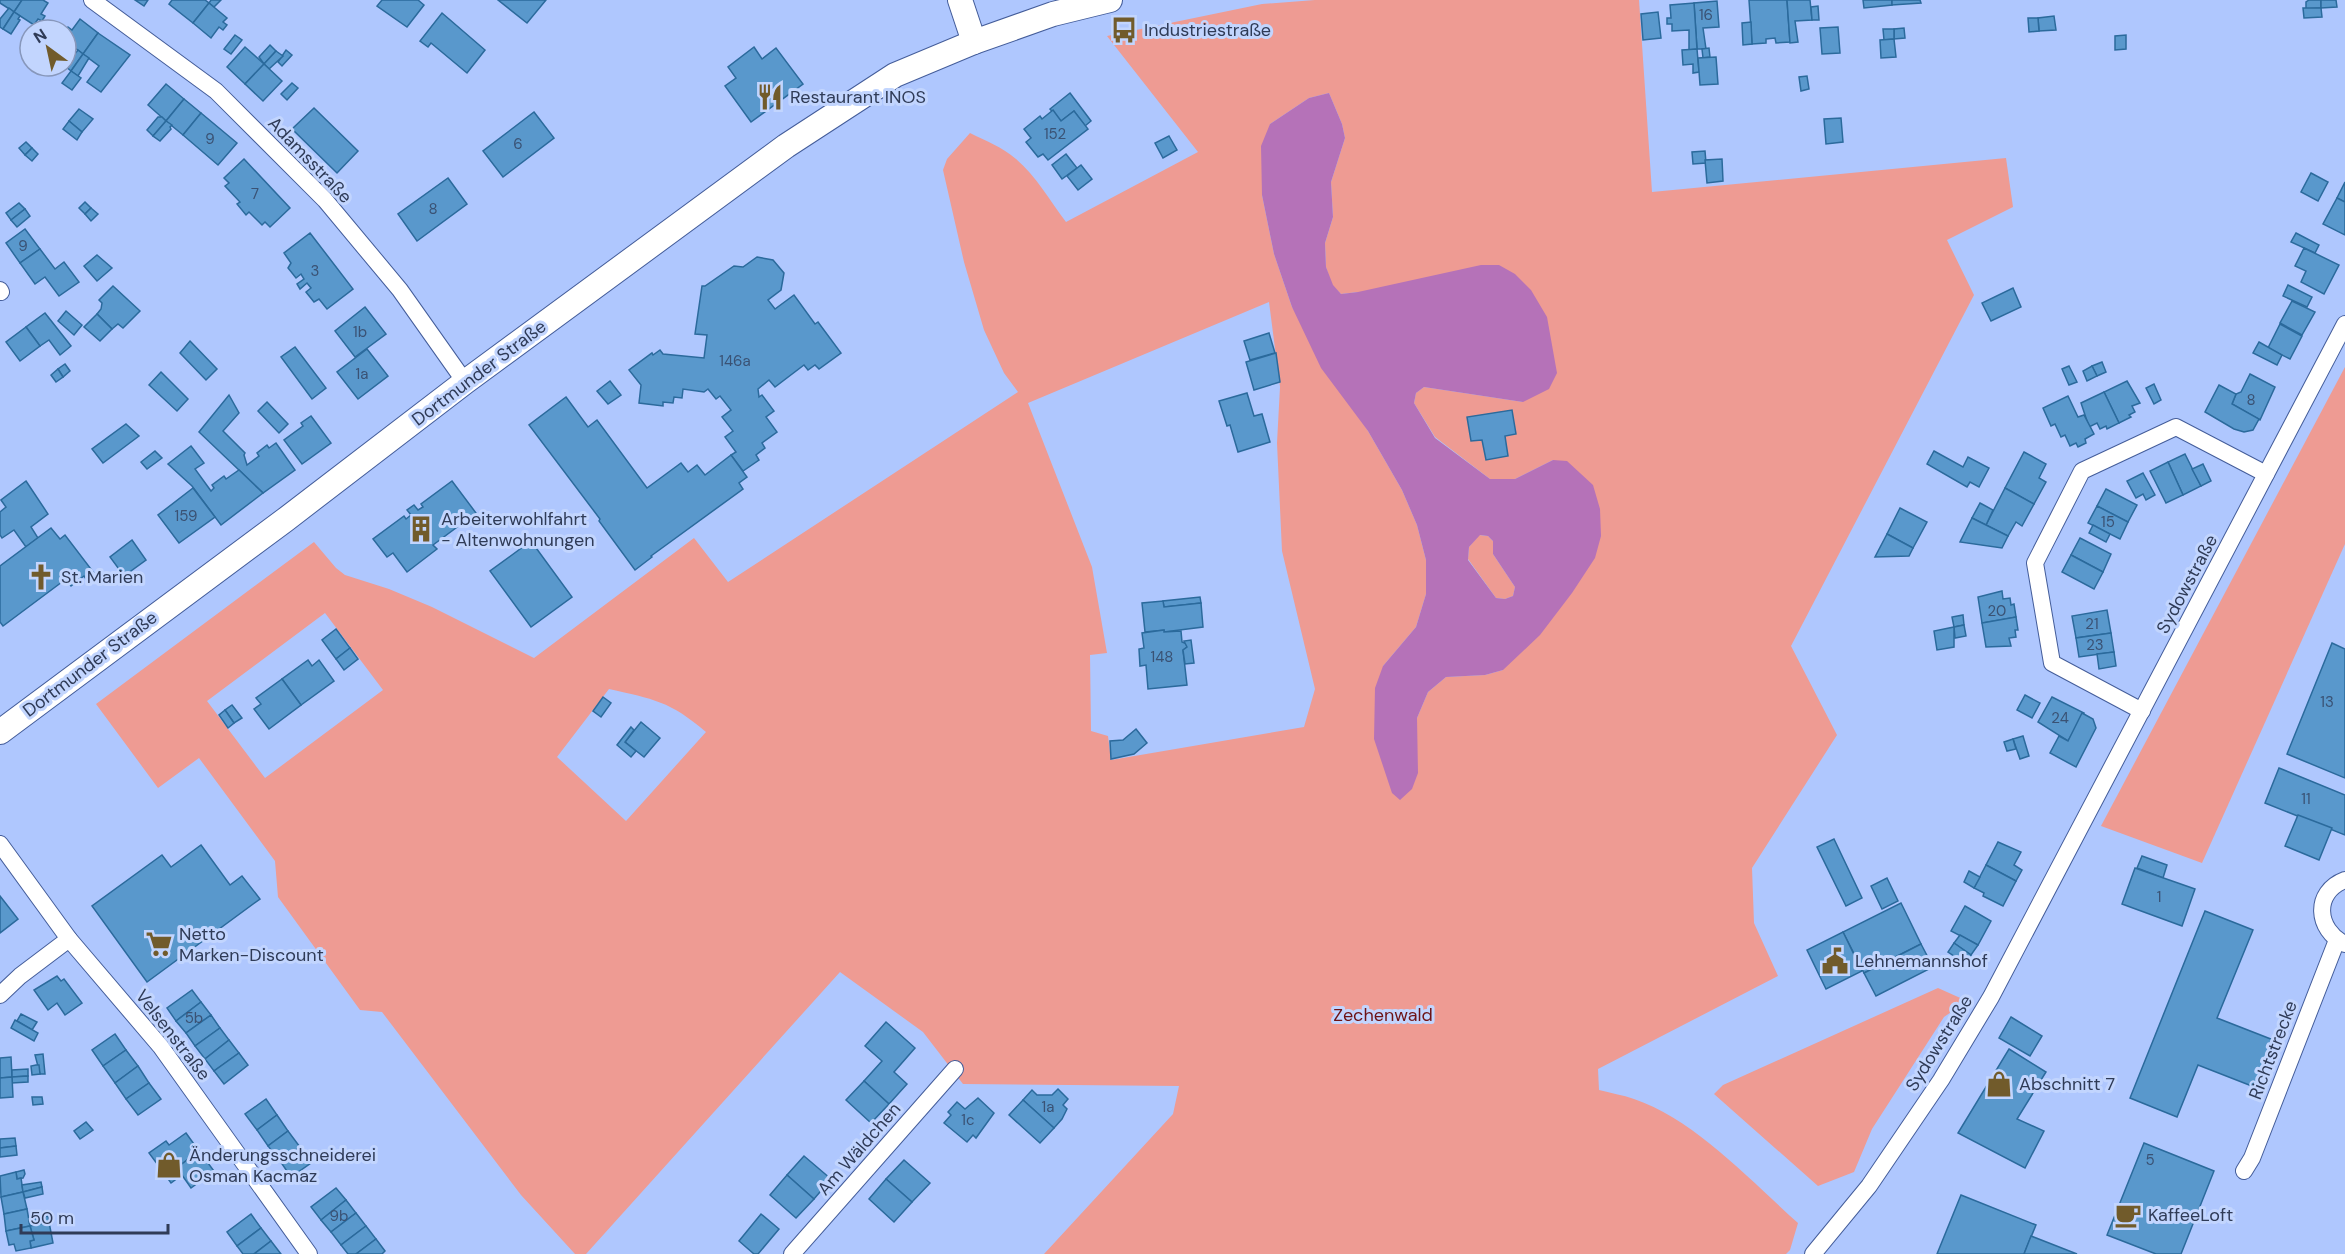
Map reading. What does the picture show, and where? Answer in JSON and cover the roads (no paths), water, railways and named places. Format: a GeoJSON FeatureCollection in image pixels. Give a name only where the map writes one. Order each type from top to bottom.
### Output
{"type":"FeatureCollection","features":[{"type":"Feature","properties":{"kind":"main road"},"geometry":{"type":"LineString","coordinates":[[960,0],[974,42]]}},
{"type":"Feature","properties":{"kind":"main road","name":"Dortmunder Straße"},"geometry":{"type":"LineString","coordinates":[[0,732],[302,507],[465,382],[786,146],[895,75],[974,42],[1053,14],[1108,0]]}},
{"type":"Feature","properties":{"kind":"street","name":"Adamsstraße"},"geometry":{"type":"LineString","coordinates":[[92,0],[216,91],[325,200],[394,282],[465,382]]}},
{"type":"Feature","properties":{"kind":"street","name":"Sydowstraße"},"geometry":{"type":"LineString","coordinates":[[1813,1254],[1869,1186],[1941,1080],[1991,998],[2345,324]]}},
{"type":"Feature","properties":{"kind":"street"},"geometry":{"type":"LineString","coordinates":[[2142,711],[2052,663],[2035,563],[2082,471],[2176,427],[2266,474]]}},
{"type":"Feature","properties":{"kind":"street","name":"Velsenstraße"},"geometry":{"type":"LineString","coordinates":[[0,844],[69,939],[161,1047],[309,1254]]}},
{"type":"Feature","properties":{"kind":"street","name":"Richtstrecke"},"geometry":{"type":"LineString","coordinates":[[2244,1172],[2252,1158],[2341,942],[2325,926],[2322,908],[2331,888],[2345,880]]}},
{"type":"Feature","properties":{"kind":"street"},"geometry":{"type":"LineString","coordinates":[[0,995],[20,976],[69,939]]}},
{"type":"Feature","properties":{"kind":"street","name":"Am Wäldchen"},"geometry":{"type":"LineString","coordinates":[[792,1254],[955,1069]]}},
{"type":"Feature","properties":{"kind":"place","name":"Industriestraße"},"geometry":{"type":"Point","coordinates":[1124,30]}},
{"type":"Feature","properties":{"kind":"place","name":"Restaurant INOS"},"geometry":{"type":"Point","coordinates":[770,97]}},
{"type":"Feature","properties":{"kind":"place","name":"Arbeiterwohlfahrt - Altenwohnungen"},"geometry":{"type":"Point","coordinates":[421,529]}},
{"type":"Feature","properties":{"kind":"place","name":"St. Marien"},"geometry":{"type":"Point","coordinates":[41,577]}},
{"type":"Feature","properties":{"kind":"place","name":"Netto Marken-Discount"},"geometry":{"type":"Point","coordinates":[159,944]}},
{"type":"Feature","properties":{"kind":"place","name":"Lehnemannshof"},"geometry":{"type":"Point","coordinates":[1835,961]}},
{"type":"Feature","properties":{"kind":"place","name":"Abschnitt 7"},"geometry":{"type":"Point","coordinates":[1999,1084]}},
{"type":"Feature","properties":{"kind":"place","name":"Änderungsschneiderei Osman Kacmaz"},"geometry":{"type":"Point","coordinates":[169,1165]}},
{"type":"Feature","properties":{"kind":"place","name":"KaffeeLoft"},"geometry":{"type":"Point","coordinates":[2128,1215]}},
{"type":"Feature","properties":{"kind":"park label","name":"Zechenwald"},"geometry":{"type":"Point","coordinates":[1383,1015]}}]}
